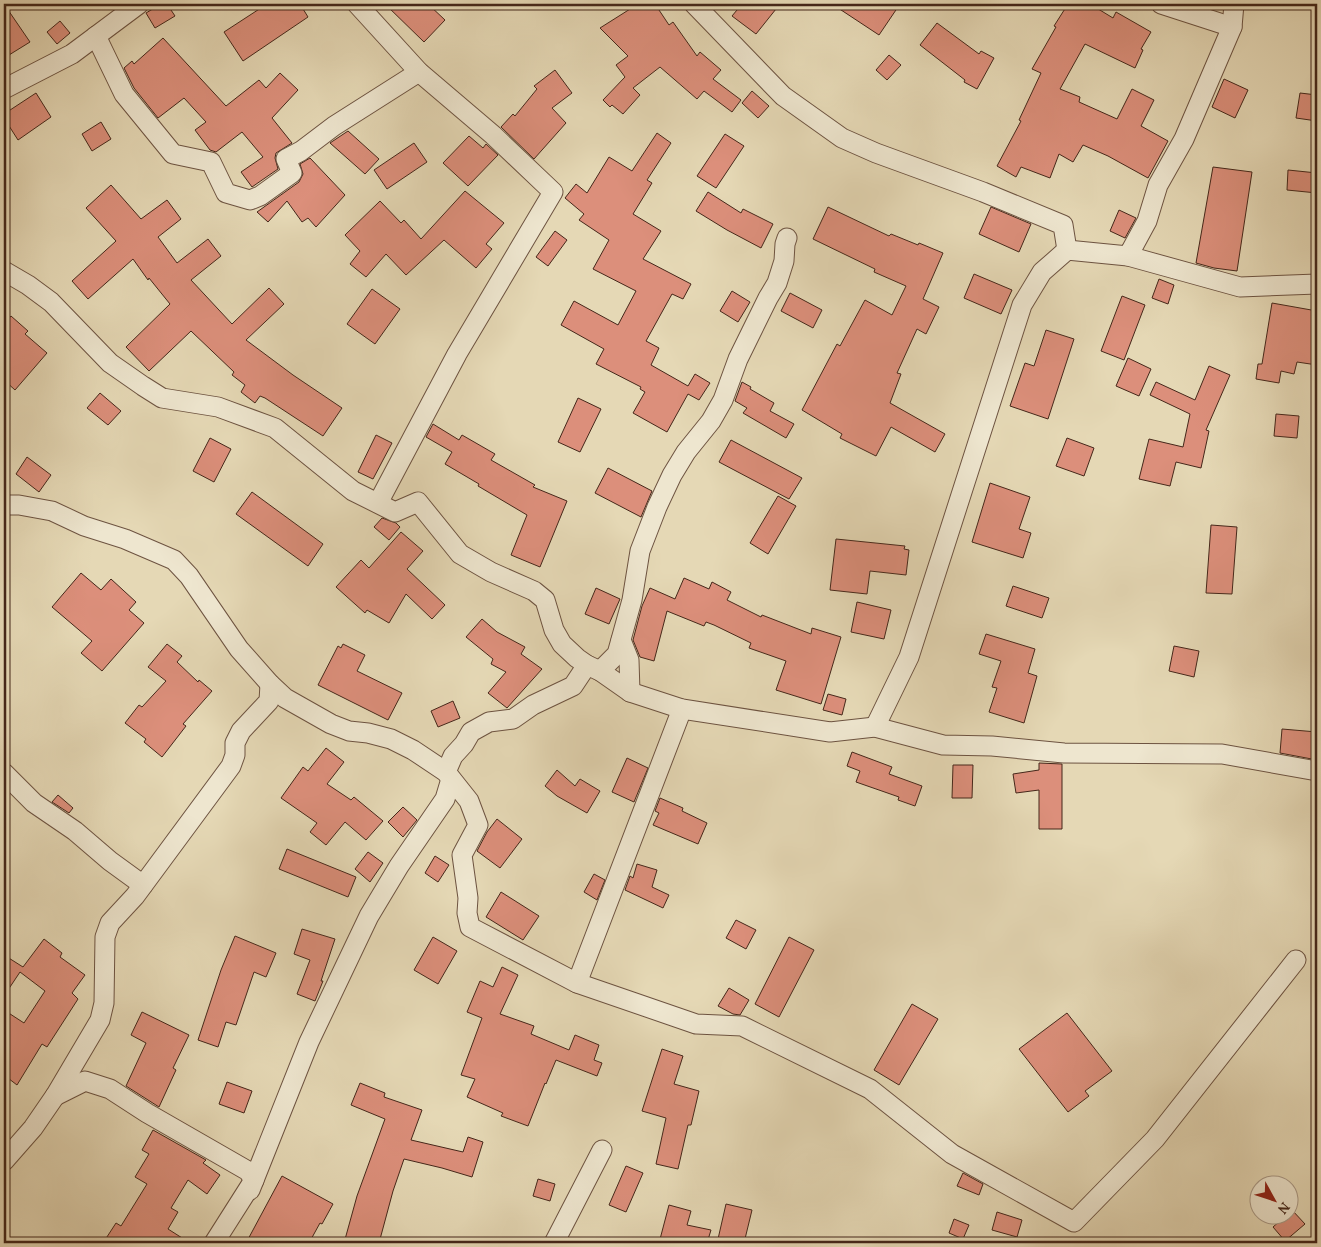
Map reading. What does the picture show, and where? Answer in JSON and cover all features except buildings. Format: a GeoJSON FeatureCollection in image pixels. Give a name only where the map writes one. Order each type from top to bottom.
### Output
{"type":"FeatureCollection","features":[{"type":"Feature","properties":{"kind":"street"},"geometry":{"type":"LineString","coordinates":[[4,89],[72,54],[139,4]]}},
{"type":"Feature","properties":{"kind":"street"},"geometry":{"type":"LineString","coordinates":[[357,4],[419,72],[493,135],[553,192],[457,354],[378,503]]}},
{"type":"Feature","properties":{"kind":"street"},"geometry":{"type":"LineString","coordinates":[[694,4],[783,96],[842,138],[876,153],[983,192],[1063,225],[1068,250]]}},
{"type":"Feature","properties":{"kind":"street"},"geometry":{"type":"LineString","coordinates":[[1161,4],[1232,27]]}},
{"type":"Feature","properties":{"kind":"street"},"geometry":{"type":"LineString","coordinates":[[1128,256],[1147,222],[1158,185],[1184,139],[1232,27],[1234,4]]}},
{"type":"Feature","properties":{"kind":"street"},"geometry":{"type":"LineString","coordinates":[[96,36],[124,94],[173,154],[211,162],[226,193],[250,200],[260,196],[292,172],[286,159],[301,151],[334,126],[419,72]]}},
{"type":"Feature","properties":{"kind":"street"},"geometry":{"type":"LineString","coordinates":[[244,1210],[309,1042],[370,916],[399,866],[445,799],[450,769],[471,732],[489,722],[514,719],[533,706],[572,686],[593,668],[617,654],[632,600],[640,551],[657,507],[686,452],[711,421],[723,400],[738,359],[768,298],[778,283],[784,262],[787,238]]}},
{"type":"Feature","properties":{"kind":"street"},"geometry":{"type":"LineString","coordinates":[[875,727],[909,657],[1022,305],[1042,272],[1068,250],[1128,256],[1240,287],[1317,284]]}},
{"type":"Feature","properties":{"kind":"street"},"geometry":{"type":"LineString","coordinates":[[4,271],[28,284],[51,302],[110,363],[162,398],[218,407],[275,428],[353,491],[395,512],[418,502],[460,554],[491,572],[534,591],[545,600],[554,630],[562,644],[593,668],[630,692],[682,709],[830,732],[875,727],[943,745],[992,746],[1064,753],[1222,754],[1317,771]]}},
{"type":"Feature","properties":{"kind":"street"},"geometry":{"type":"LineString","coordinates":[[4,505],[19,505],[52,510],[84,526],[125,539],[174,560],[190,576],[239,649],[274,694],[331,724],[349,731],[368,733],[391,739],[450,769],[469,801],[478,825],[462,855],[470,927],[577,983],[696,1024],[742,1026],[870,1089],[952,1154],[1074,1222],[1155,1139],[1296,960]]}},
{"type":"Feature","properties":{"kind":"street"},"geometry":{"type":"LineString","coordinates":[[621,640],[629,660],[630,692]]}},
{"type":"Feature","properties":{"kind":"street"},"geometry":{"type":"LineString","coordinates":[[4,1161],[33,1128],[55,1096],[100,1020],[104,1003],[105,937],[110,922],[143,885],[231,766],[235,755],[235,743],[241,731],[274,694]]}},
{"type":"Feature","properties":{"kind":"street"},"geometry":{"type":"LineString","coordinates":[[577,983],[682,709]]}},
{"type":"Feature","properties":{"kind":"street"},"geometry":{"type":"LineString","coordinates":[[4,773],[34,803],[75,831],[110,861],[143,885]]}},
{"type":"Feature","properties":{"kind":"street"},"geometry":{"type":"LineString","coordinates":[[77,1060],[85,1081]]}},
{"type":"Feature","properties":{"kind":"street"},"geometry":{"type":"LineString","coordinates":[[55,1096],[85,1081],[110,1089],[147,1113],[248,1171],[254,1180]]}},
{"type":"Feature","properties":{"kind":"street"},"geometry":{"type":"LineString","coordinates":[[554,1243],[602,1150]]}},
{"type":"Feature","properties":{"kind":"street"},"geometry":{"type":"LineString","coordinates":[[214,1243],[254,1180]]}}]}
